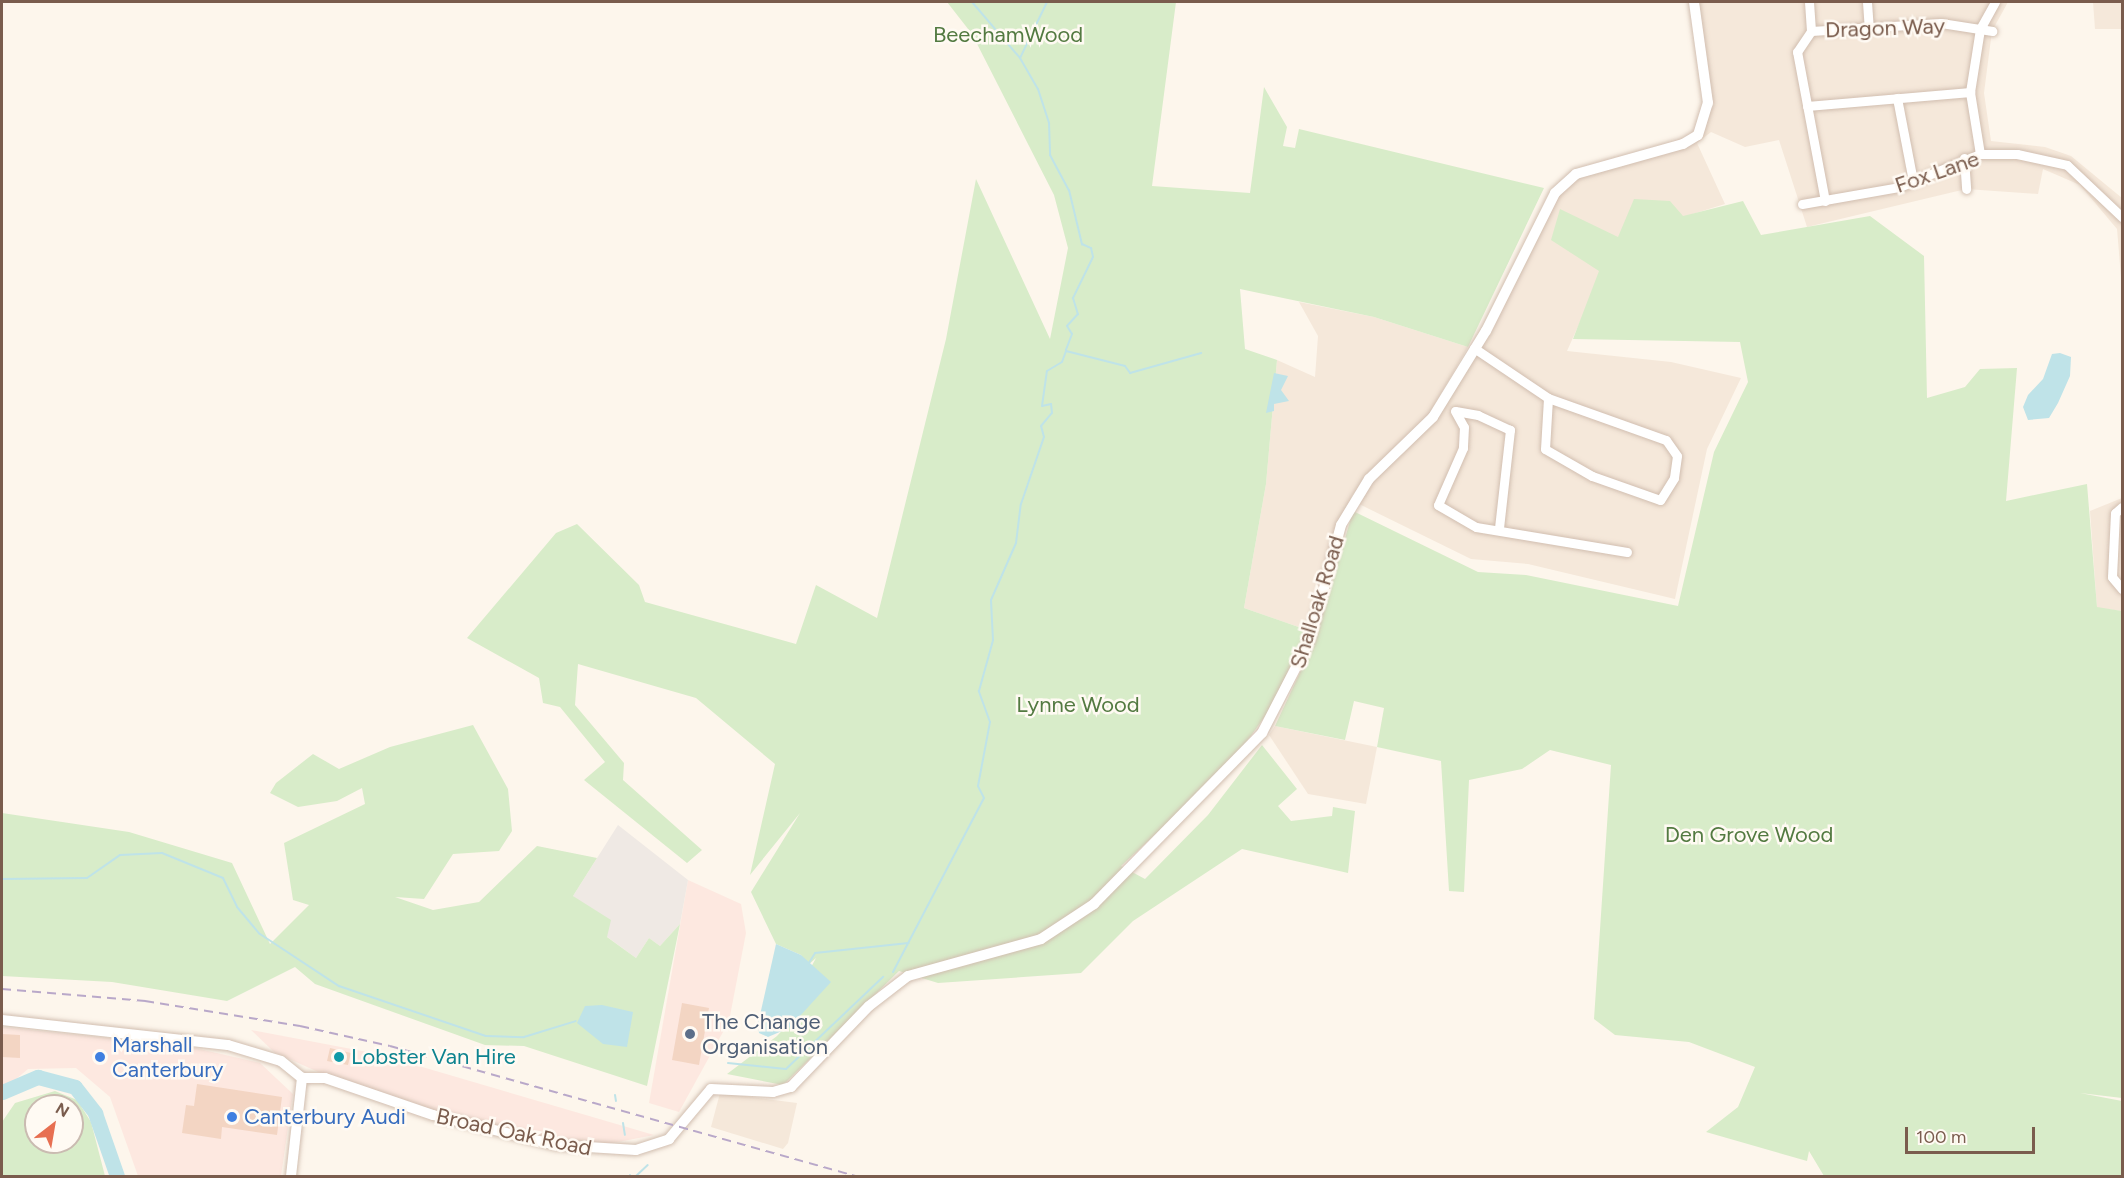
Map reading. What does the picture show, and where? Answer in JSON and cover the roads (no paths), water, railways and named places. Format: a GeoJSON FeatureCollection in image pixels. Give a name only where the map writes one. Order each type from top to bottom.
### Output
{"type":"FeatureCollection","features":[{"type":"Feature","properties":{"kind":"street","name":"Shalloak Road"},"geometry":{"type":"LineString","coordinates":[[677,1131],[711,1089],[773,1092],[791,1088],[890,987],[933,967],[1041,939],[1094,904],[1149,853],[1262,733],[1310,640],[1341,525],[1370,479],[1433,417],[1474,348],[1547,207],[1566,181],[1683,144],[1698,135],[1708,103],[1694,2]]}},
{"type":"Feature","properties":{"kind":"street"},"geometry":{"type":"LineString","coordinates":[[1809,2],[1811,31]]}},
{"type":"Feature","properties":{"kind":"street"},"geometry":{"type":"LineString","coordinates":[[1867,2],[1869,29]]}},
{"type":"Feature","properties":{"kind":"street"},"geometry":{"type":"LineString","coordinates":[[1980,154],[1970,92],[1980,29],[1995,2]]}},
{"type":"Feature","properties":{"kind":"street","name":"Dragon Way"},"geometry":{"type":"LineString","coordinates":[[1825,201],[1797,52],[1811,31],[1941,23],[1992,31]]}},
{"type":"Feature","properties":{"kind":"street"},"geometry":{"type":"LineString","coordinates":[[1807,106],[1970,92]]}},
{"type":"Feature","properties":{"kind":"street"},"geometry":{"type":"LineString","coordinates":[[1897,98],[1913,181]]}},
{"type":"Feature","properties":{"kind":"street","name":"Fox Lane"},"geometry":{"type":"LineString","coordinates":[[1802,204],[1913,181],[1980,154],[2043,157],[2067,165],[2122,218]]}},
{"type":"Feature","properties":{"kind":"street"},"geometry":{"type":"LineString","coordinates":[[1964,159],[1966,189]]}},
{"type":"Feature","properties":{"kind":"street"},"geometry":{"type":"LineString","coordinates":[[1474,348],[1548,398],[1666,440],[1677,456],[1674,478],[1660,500],[1592,476],[1545,449],[1548,398]]}},
{"type":"Feature","properties":{"kind":"street"},"geometry":{"type":"LineString","coordinates":[[1444,397],[1464,427],[1463,448],[1438,505],[1476,527],[1499,528],[1627,552]]}},
{"type":"Feature","properties":{"kind":"street"},"geometry":{"type":"LineString","coordinates":[[1455,411],[1478,415],[1510,430],[1499,528]]}},
{"type":"Feature","properties":{"kind":"street"},"geometry":{"type":"LineString","coordinates":[[2122,507],[2115,513],[2112,577],[2122,589]]}},
{"type":"Feature","properties":{"kind":"street"},"geometry":{"type":"LineString","coordinates":[[2,1020],[218,1043],[281,1061],[302,1078],[291,1176]]}},
{"type":"Feature","properties":{"kind":"street","name":"Broad Oak Road"},"geometry":{"type":"LineString","coordinates":[[302,1078],[325,1078],[433,1115],[585,1149],[636,1150],[677,1131]]}},
{"type":"Feature","properties":{"kind":"water"},"geometry":{"type":"Polygon","coordinates":[[[2060,353],[2071,357],[2070,376],[2058,403],[2049,418],[2028,420],[2023,407],[2028,395],[2043,379],[2052,354],[2060,353]]]}},
{"type":"Feature","properties":{"kind":"water"},"geometry":{"type":"Polygon","coordinates":[[[1274,373],[1288,376],[1281,390],[1289,401],[1274,404],[1274,411],[1266,413],[1274,373]]]}},
{"type":"Feature","properties":{"kind":"water"},"geometry":{"type":"Polygon","coordinates":[[[776,944],[801,955],[831,982],[789,1028],[768,1037],[759,1033],[758,1024],[776,944]]]}},
{"type":"Feature","properties":{"kind":"water"},"geometry":{"type":"Polygon","coordinates":[[[602,1005],[633,1012],[627,1047],[603,1044],[577,1023],[585,1006],[602,1005]]]}},
{"type":"Feature","properties":{"kind":"waterway"},"geometry":{"type":"LineString","coordinates":[[972,2],[1020,58]]}},
{"type":"Feature","properties":{"kind":"waterway"},"geometry":{"type":"LineString","coordinates":[[1047,2],[1020,58],[1038,89],[1049,123],[1050,155],[1069,190],[1082,244],[1091,248],[1093,257],[1073,298],[1078,314],[1067,326],[1072,334],[1066,350]]}},
{"type":"Feature","properties":{"kind":"waterway"},"geometry":{"type":"LineString","coordinates":[[893,972],[984,798],[978,786],[990,722],[979,691],[993,640],[991,600],[1016,543],[1021,504],[1044,437],[1041,426],[1052,413],[1051,404],[1042,406],[1047,371],[1062,362],[1066,351],[1125,366],[1130,373],[1201,353]]}},
{"type":"Feature","properties":{"kind":"waterway"},"geometry":{"type":"LineString","coordinates":[[2,879],[87,878],[120,855],[162,853],[223,878],[237,907],[260,934],[339,986],[486,1036],[524,1037],[576,1021]]}},
{"type":"Feature","properties":{"kind":"waterway"},"geometry":{"type":"LineString","coordinates":[[807,966],[815,953],[908,943]]}},
{"type":"Feature","properties":{"kind":"waterway"},"geometry":{"type":"LineString","coordinates":[[728,1063],[786,1069],[883,977]]}},
{"type":"Feature","properties":{"kind":"waterway"},"geometry":{"type":"LineString","coordinates":[[2,1092],[38,1077],[75,1087],[95,1113],[117,1176]]}},
{"type":"Feature","properties":{"kind":"waterway"},"geometry":{"type":"LineString","coordinates":[[615,1095],[616,1101]]}},
{"type":"Feature","properties":{"kind":"waterway"},"geometry":{"type":"LineString","coordinates":[[623,1123],[625,1135]]}},
{"type":"Feature","properties":{"kind":"waterway"},"geometry":{"type":"LineString","coordinates":[[636,1176],[648,1165]]}},
{"type":"Feature","properties":{"kind":"railway"},"geometry":{"type":"LineString","coordinates":[[2,989],[145,1001],[300,1026],[390,1046],[855,1176]]}},
{"type":"Feature","properties":{"kind":"place","name":"The Change Organisation"},"geometry":{"type":"Point","coordinates":[690,1034]}},
{"type":"Feature","properties":{"kind":"place","name":"Marshall Canterbury"},"geometry":{"type":"Point","coordinates":[100,1057]}},
{"type":"Feature","properties":{"kind":"place","name":"Lobster Van Hire"},"geometry":{"type":"Point","coordinates":[339,1057]}},
{"type":"Feature","properties":{"kind":"place","name":"Canterbury Audi"},"geometry":{"type":"Point","coordinates":[232,1117]}},
{"type":"Feature","properties":{"kind":"park label","name":"BeechamWood"},"geometry":{"type":"Point","coordinates":[1008,35]}},
{"type":"Feature","properties":{"kind":"park label","name":"Lynne Wood"},"geometry":{"type":"Point","coordinates":[1078,705]}},
{"type":"Feature","properties":{"kind":"park label","name":"Den Grove Wood"},"geometry":{"type":"Point","coordinates":[1749,835]}}]}
